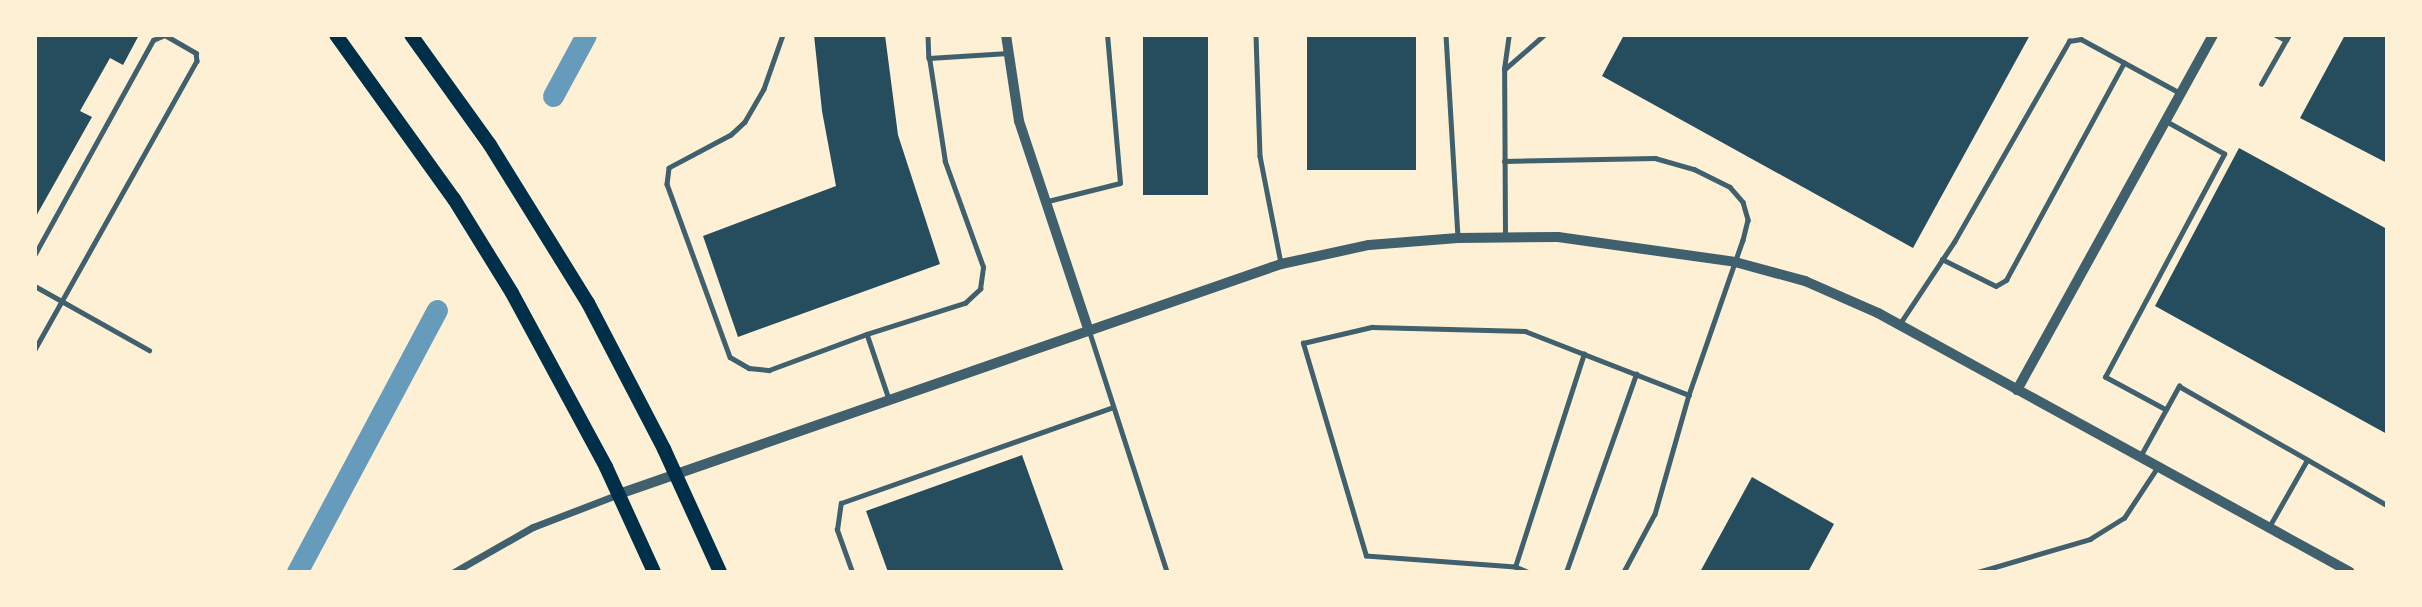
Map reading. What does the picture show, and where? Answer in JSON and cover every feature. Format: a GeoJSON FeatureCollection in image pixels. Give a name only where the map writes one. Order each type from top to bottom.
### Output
{"type":"FeatureCollection","features":[{"type":"Feature","properties":{"kind":"highway"},"geometry":{"type":"LineString","coordinates":[[335,35],[454,199],[539,341],[619,494],[654,572]]}},
{"type":"Feature","properties":{"kind":"highway"},"geometry":{"type":"LineString","coordinates":[[411,35],[490,145],[556,249],[677,476],[720,572]]}},
{"type":"Feature","properties":{"kind":"street"},"geometry":{"type":"LineString","coordinates":[[1006,35],[1019,121],[1043,202],[1088,329]]}},
{"type":"Feature","properties":{"kind":"street"},"geometry":{"type":"LineString","coordinates":[[2017,390],[2213,35]]}},
{"type":"Feature","properties":{"kind":"street"},"geometry":{"type":"LineString","coordinates":[[454,572],[533,527],[619,494],[1281,264],[1369,245],[1505,236],[1635,246],[1735,262],[1805,281],[1899,325],[2350,572]]}},
{"type":"Feature","properties":{"kind":"lane"},"geometry":{"type":"LineString","coordinates":[[35,254],[153,40],[165,35],[196,53],[197,61],[60,300],[35,350]]}},
{"type":"Feature","properties":{"kind":"lane"},"geometry":{"type":"LineString","coordinates":[[783,35],[764,89],[745,122],[731,135],[669,168],[667,184],[730,357],[749,368],[769,370],[867,334],[965,303],[980,289],[984,278],[945,162],[928,35]]}},
{"type":"Feature","properties":{"kind":"lane"},"geometry":{"type":"LineString","coordinates":[[1043,202],[1120,183],[1107,35]]}},
{"type":"Feature","properties":{"kind":"lane"},"geometry":{"type":"LineString","coordinates":[[1256,35],[1260,156],[1281,264]]}},
{"type":"Feature","properties":{"kind":"lane"},"geometry":{"type":"LineString","coordinates":[[1446,35],[1458,238]]}},
{"type":"Feature","properties":{"kind":"lane"},"geometry":{"type":"LineString","coordinates":[[1505,236],[1504,69],[1509,35]]}},
{"type":"Feature","properties":{"kind":"lane"},"geometry":{"type":"LineString","coordinates":[[1504,69],[1545,35]]}},
{"type":"Feature","properties":{"kind":"lane"},"geometry":{"type":"LineString","coordinates":[[2261,84],[2287,37],[2276,35]]}},
{"type":"Feature","properties":{"kind":"lane"},"geometry":{"type":"LineString","coordinates":[[1899,325],[1942,259],[2062,47],[2074,38],[2081,39],[2181,93]]}},
{"type":"Feature","properties":{"kind":"lane"},"geometry":{"type":"LineString","coordinates":[[929,58],[1008,53]]}},
{"type":"Feature","properties":{"kind":"lane"},"geometry":{"type":"LineString","coordinates":[[1942,259],[1996,286],[2006,281],[2124,63]]}},
{"type":"Feature","properties":{"kind":"lane"},"geometry":{"type":"LineString","coordinates":[[2165,122],[2224,153],[2105,377],[2166,410]]}},
{"type":"Feature","properties":{"kind":"lane"},"geometry":{"type":"LineString","coordinates":[[1504,161],[1636,157],[1694,169],[1730,187],[1743,202],[1748,220],[1689,395],[1655,514],[1624,572]]}},
{"type":"Feature","properties":{"kind":"lane"},"geometry":{"type":"LineString","coordinates":[[35,286],[149,349]]}},
{"type":"Feature","properties":{"kind":"lane"},"geometry":{"type":"LineString","coordinates":[[1527,572],[1516,567],[1366,556],[1303,343],[1372,327],[1525,331],[1689,395]]}},
{"type":"Feature","properties":{"kind":"lane"},"geometry":{"type":"LineString","coordinates":[[1088,329],[1167,572]]}},
{"type":"Feature","properties":{"kind":"lane"},"geometry":{"type":"LineString","coordinates":[[867,334],[889,400]]}},
{"type":"Feature","properties":{"kind":"lane"},"geometry":{"type":"LineString","coordinates":[[1516,567],[1584,354]]}},
{"type":"Feature","properties":{"kind":"lane"},"geometry":{"type":"LineString","coordinates":[[1566,572],[1636,374]]}},
{"type":"Feature","properties":{"kind":"lane"},"geometry":{"type":"LineString","coordinates":[[2140,457],[2179,386],[2387,505]]}},
{"type":"Feature","properties":{"kind":"lane"},"geometry":{"type":"LineString","coordinates":[[852,572],[837,530],[841,503],[1114,407]]}},
{"type":"Feature","properties":{"kind":"lane"},"geometry":{"type":"LineString","coordinates":[[2269,528],[2307,460]]}},
{"type":"Feature","properties":{"kind":"lane"},"geometry":{"type":"LineString","coordinates":[[1978,572],[2090,540],[2124,518],[2157,467]]}},
{"type":"Feature","properties":{"kind":"building"},"geometry":{"type":"Polygon","coordinates":[[[36,35],[139,35],[123,65],[110,58],[80,111],[92,117],[35,218],[36,35]]]}},
{"type":"Feature","properties":{"kind":"building"},"geometry":{"type":"Polygon","coordinates":[[[814,35],[885,35],[898,135],[940,264],[738,337],[703,236],[836,186],[822,111],[814,35]]]}},
{"type":"Feature","properties":{"kind":"building"},"geometry":{"type":"Polygon","coordinates":[[[1143,35],[1208,35],[1208,195],[1143,195],[1143,35]]]}},
{"type":"Feature","properties":{"kind":"building"},"geometry":{"type":"Polygon","coordinates":[[[1307,35],[1416,35],[1416,170],[1307,170],[1307,35]]]}},
{"type":"Feature","properties":{"kind":"building"},"geometry":{"type":"Polygon","coordinates":[[[1624,35],[2030,35],[1913,248],[1602,76],[1624,35]]]}},
{"type":"Feature","properties":{"kind":"building"},"geometry":{"type":"Polygon","coordinates":[[[2345,35],[2387,35],[2387,163],[2300,118],[2345,35]]]}},
{"type":"Feature","properties":{"kind":"building"},"geometry":{"type":"Polygon","coordinates":[[[2239,148],[2387,229],[2387,434],[2155,306],[2239,148]]]}},
{"type":"Feature","properties":{"kind":"building"},"geometry":{"type":"Polygon","coordinates":[[[1022,455],[1064,572],[888,572],[866,511],[1022,455]]]}},
{"type":"Feature","properties":{"kind":"building"},"geometry":{"type":"Polygon","coordinates":[[[1752,477],[1834,524],[1808,572],[1700,572],[1752,477]]]}},
{"type":"Feature","properties":{"kind":"waterway"},"geometry":{"type":"LineString","coordinates":[[553,96],[586,35]]}},
{"type":"Feature","properties":{"kind":"waterway"},"geometry":{"type":"LineString","coordinates":[[297,572],[437,310]]}}]}
